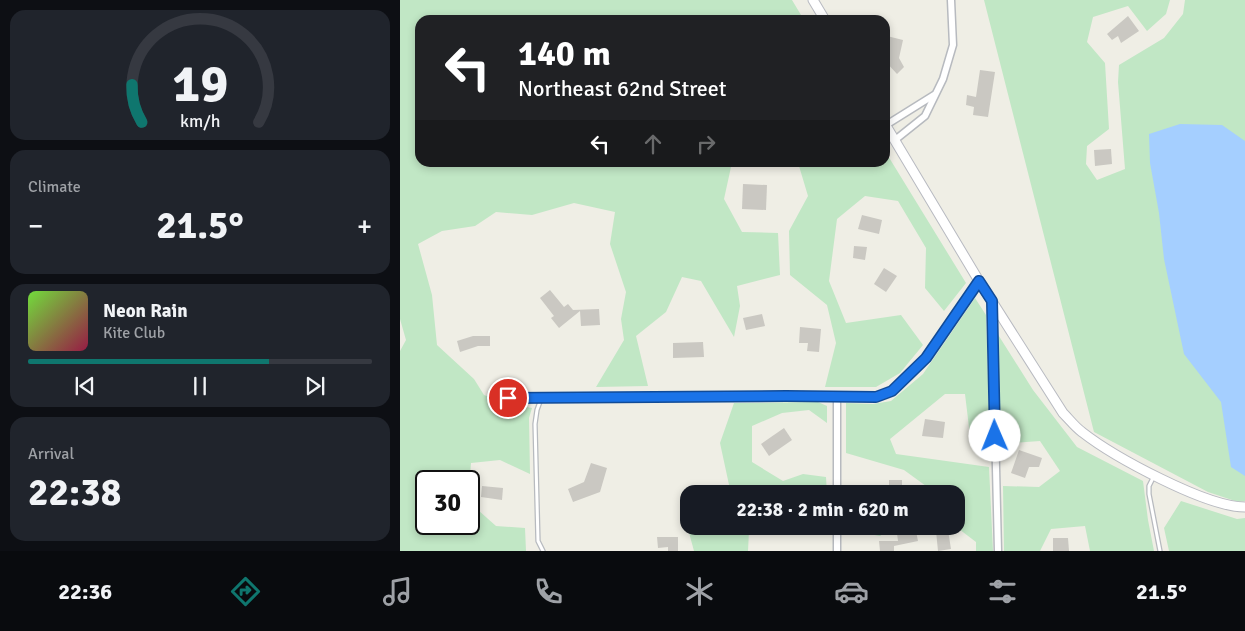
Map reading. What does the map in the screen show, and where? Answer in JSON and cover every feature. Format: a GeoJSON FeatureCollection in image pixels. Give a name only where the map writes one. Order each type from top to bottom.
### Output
{"type":"FeatureCollection","features":[{"type":"Feature","properties":{"kind":"street"},"geometry":{"type":"LineString","coordinates":[[813,0],[822,15]]}},
{"type":"Feature","properties":{"kind":"street"},"geometry":{"type":"LineString","coordinates":[[895,140],[925,116],[943,79],[953,45],[951,0]]}},
{"type":"Feature","properties":{"kind":"street"},"geometry":{"type":"LineString","coordinates":[[890,122],[936,94]]}},
{"type":"Feature","properties":{"kind":"street"},"geometry":{"type":"LineString","coordinates":[[890,131],[979,281],[1063,412],[1080,431],[1114,453],[1155,475],[1216,502],[1245,508]]}},
{"type":"Feature","properties":{"kind":"street"},"geometry":{"type":"LineString","coordinates":[[508,398],[876,397],[892,391],[926,358],[979,281]]}},
{"type":"Feature","properties":{"kind":"street"},"geometry":{"type":"LineString","coordinates":[[992,301],[998,551]]}},
{"type":"Feature","properties":{"kind":"street"},"geometry":{"type":"LineString","coordinates":[[837,397],[837,485]]}},
{"type":"Feature","properties":{"kind":"street"},"geometry":{"type":"LineString","coordinates":[[837,535],[837,551]]}},
{"type":"Feature","properties":{"kind":"lane"},"geometry":{"type":"LineString","coordinates":[[542,398],[537,410],[535,424],[538,541],[544,551]]}},
{"type":"Feature","properties":{"kind":"lane"},"geometry":{"type":"LineString","coordinates":[[1155,475],[1149,494],[1160,551]]}},
{"type":"Feature","properties":{"kind":"green space"},"geometry":{"type":"Polygon","coordinates":[[[400,0],[792,0],[801,15],[415,15],[415,167],[731,167],[724,199],[742,232],[778,233],[780,275],[737,286],[740,306],[734,337],[701,281],[682,277],[666,312],[636,336],[648,386],[596,387],[624,340],[621,319],[626,292],[610,244],[615,212],[574,203],[532,215],[496,212],[475,226],[442,231],[418,244],[432,295],[437,345],[474,379],[484,395],[505,403],[532,408],[529,418],[530,474],[500,460],[471,463],[470,470],[415,470],[415,535],[480,535],[480,512],[496,526],[525,528],[526,551],[400,551],[400,351],[406,340],[400,319],[400,0]]]}},
{"type":"Feature","properties":{"kind":"green space"},"geometry":{"type":"Polygon","coordinates":[[[984,0],[1170,0],[1166,14],[1147,31],[1128,6],[1093,17],[1087,42],[1105,63],[1109,129],[1087,146],[1086,164],[1097,180],[1125,169],[1118,82],[1119,65],[1164,38],[1183,14],[1185,0],[1245,0],[1245,501],[1238,502],[1208,492],[1094,432],[984,0]]]}},
{"type":"Feature","properties":{"kind":"green space"},"geometry":{"type":"Polygon","coordinates":[[[890,159],[966,283],[944,311],[925,288],[926,248],[898,201],[865,196],[837,219],[829,281],[846,323],[901,315],[923,345],[900,373],[876,387],[825,387],[836,343],[827,305],[790,275],[789,231],[808,196],[799,167],[890,167],[890,159]]]}},
{"type":"Feature","properties":{"kind":"green space"},"geometry":{"type":"Polygon","coordinates":[[[975,298],[986,315],[990,444],[971,444],[965,394],[945,394],[890,439],[896,454],[989,467],[993,551],[976,551],[976,542],[965,534],[965,485],[925,485],[904,470],[846,453],[846,403],[873,404],[891,401],[923,374],[975,298]]]}},
{"type":"Feature","properties":{"kind":"green space"},"geometry":{"type":"Polygon","coordinates":[[[997,333],[1033,390],[1077,447],[1143,481],[1154,551],[1090,551],[1085,526],[1051,529],[1040,551],[1004,551],[1003,486],[1039,487],[1060,471],[1040,441],[1000,444],[997,333]]]}},
{"type":"Feature","properties":{"kind":"green space"},"geometry":{"type":"Polygon","coordinates":[[[818,402],[827,406],[827,423],[809,410],[782,413],[752,426],[752,462],[783,481],[803,474],[826,477],[826,485],[729,485],[720,443],[734,403],[818,402]]]}},
{"type":"Feature","properties":{"kind":"green space"},"geometry":{"type":"Polygon","coordinates":[[[1181,501],[1237,519],[1245,518],[1245,551],[1169,551],[1164,528],[1181,501]]]}},
{"type":"Feature","properties":{"kind":"green space"},"geometry":{"type":"Polygon","coordinates":[[[690,535],[749,535],[748,551],[694,551],[690,535]]]}},
{"type":"Feature","properties":{"kind":"water"},"geometry":{"type":"Polygon","coordinates":[[[1180,124],[1222,125],[1245,141],[1245,476],[1231,467],[1221,402],[1184,354],[1164,259],[1159,213],[1150,163],[1149,134],[1180,124]]]}},
{"type":"Feature","properties":{"kind":"building"},"geometry":{"type":"Polygon","coordinates":[[[1128,16],[1139,31],[1121,43],[1118,36],[1112,40],[1107,34],[1128,16]]]}},
{"type":"Feature","properties":{"kind":"building"},"geometry":{"type":"Polygon","coordinates":[[[890,37],[903,40],[899,58],[904,67],[897,74],[890,66],[890,37]]]}},
{"type":"Feature","properties":{"kind":"building"},"geometry":{"type":"Polygon","coordinates":[[[980,70],[995,72],[988,117],[973,115],[974,107],[966,105],[967,95],[976,97],[980,70]]]}},
{"type":"Feature","properties":{"kind":"building"},"geometry":{"type":"Polygon","coordinates":[[[1111,149],[1112,164],[1095,166],[1094,150],[1111,149]]]}},
{"type":"Feature","properties":{"kind":"building"},"geometry":{"type":"Polygon","coordinates":[[[743,184],[767,185],[766,210],[742,209],[743,184]]]}},
{"type":"Feature","properties":{"kind":"building"},"geometry":{"type":"Polygon","coordinates":[[[862,215],[882,220],[879,234],[858,229],[862,215]]]}},
{"type":"Feature","properties":{"kind":"building"},"geometry":{"type":"Polygon","coordinates":[[[854,246],[867,247],[865,260],[853,258],[854,246]]]}},
{"type":"Feature","properties":{"kind":"building"},"geometry":{"type":"Polygon","coordinates":[[[884,268],[897,276],[886,292],[874,284],[884,268]]]}},
{"type":"Feature","properties":{"kind":"building"},"geometry":{"type":"Polygon","coordinates":[[[550,290],[564,307],[568,304],[573,310],[599,309],[600,325],[581,326],[580,311],[559,328],[551,318],[554,316],[540,298],[550,290]]]}},
{"type":"Feature","properties":{"kind":"building"},"geometry":{"type":"Polygon","coordinates":[[[762,314],[765,326],[746,330],[743,318],[762,314]]]}},
{"type":"Feature","properties":{"kind":"building"},"geometry":{"type":"Polygon","coordinates":[[[800,327],[821,329],[819,352],[807,351],[808,343],[799,343],[800,327]]]}},
{"type":"Feature","properties":{"kind":"building"},"geometry":{"type":"Polygon","coordinates":[[[473,336],[490,336],[490,346],[478,346],[460,352],[457,341],[473,336]]]}},
{"type":"Feature","properties":{"kind":"building"},"geometry":{"type":"Polygon","coordinates":[[[703,342],[704,357],[673,358],[673,343],[703,342]]]}},
{"type":"Feature","properties":{"kind":"building"},"geometry":{"type":"Polygon","coordinates":[[[925,419],[945,422],[943,438],[922,436],[925,419]]]}},
{"type":"Feature","properties":{"kind":"building"},"geometry":{"type":"Polygon","coordinates":[[[784,428],[792,440],[769,456],[761,444],[784,428]]]}},
{"type":"Feature","properties":{"kind":"building"},"geometry":{"type":"Polygon","coordinates":[[[1019,450],[1042,458],[1039,467],[1029,467],[1025,478],[1011,473],[1019,450]]]}},
{"type":"Feature","properties":{"kind":"building"},"geometry":{"type":"Polygon","coordinates":[[[591,463],[607,468],[600,492],[573,502],[568,489],[584,482],[591,463]]]}},
{"type":"Feature","properties":{"kind":"building"},"geometry":{"type":"Polygon","coordinates":[[[889,480],[902,480],[902,485],[889,485],[889,480]]]}},
{"type":"Feature","properties":{"kind":"building"},"geometry":{"type":"Polygon","coordinates":[[[482,486],[503,488],[502,500],[481,497],[482,486]]]}},
{"type":"Feature","properties":{"kind":"building"},"geometry":{"type":"Polygon","coordinates":[[[897,535],[917,535],[918,541],[894,546],[894,551],[880,551],[879,541],[898,541],[897,535]]]}},
{"type":"Feature","properties":{"kind":"building"},"geometry":{"type":"Polygon","coordinates":[[[936,535],[949,535],[951,549],[938,551],[936,535]]]}},
{"type":"Feature","properties":{"kind":"building"},"geometry":{"type":"Polygon","coordinates":[[[657,537],[678,537],[678,551],[668,551],[668,547],[658,548],[657,537]]]}},
{"type":"Feature","properties":{"kind":"building"},"geometry":{"type":"Polygon","coordinates":[[[1053,538],[1068,538],[1069,551],[1053,551],[1053,538]]]}},
{"type":"Feature","properties":{"kind":"route"},"geometry":{"type":"LineString","coordinates":[[508,398],[876,397],[892,391],[926,358],[979,281],[992,301],[995,436]]}}]}
